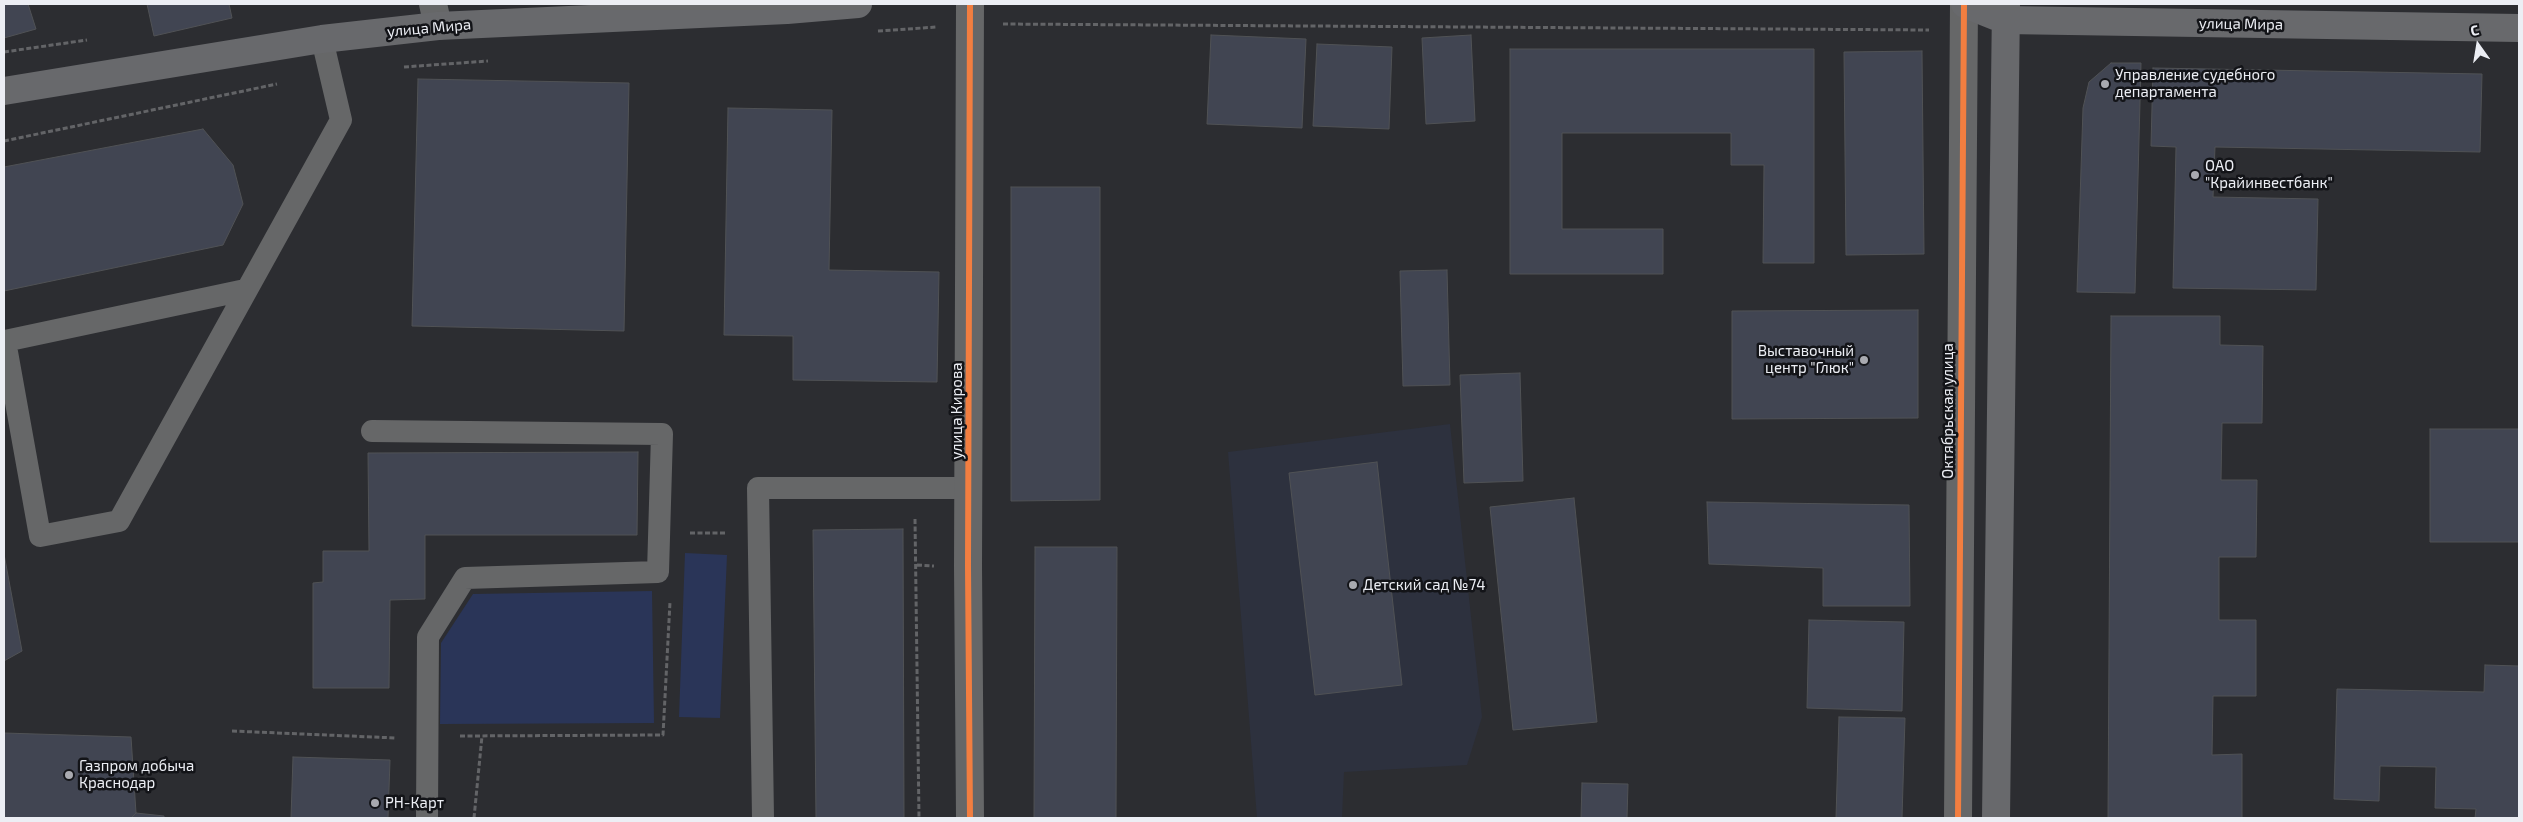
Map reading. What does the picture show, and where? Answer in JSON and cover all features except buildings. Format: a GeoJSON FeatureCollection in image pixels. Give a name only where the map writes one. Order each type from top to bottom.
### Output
{"type":"FeatureCollection","features":[{"type":"Feature","properties":{"kind":"main road","name":"улица Мира"},"geometry":{"type":"LineString","coordinates":[[4,91],[322,39],[436,15],[787,10],[858,4]]}},
{"type":"Feature","properties":{"kind":"main road","name":"улица Мира"},"geometry":{"type":"LineString","coordinates":[[1965,4],[2006,12],[2519,28]]}},
{"type":"Feature","properties":{"kind":"main road"},"geometry":{"type":"LineString","coordinates":[[1996,818],[2006,12]]}},
{"type":"Feature","properties":{"kind":"street","name":"Октябрьская улица"},"geometry":{"type":"LineString","coordinates":[[1958,818],[1965,4]]}},
{"type":"Feature","properties":{"kind":"street","name":"улица Кирова"},"geometry":{"type":"LineString","coordinates":[[970,15],[970,488],[968,566],[970,818]]}},
{"type":"Feature","properties":{"kind":"lane"},"geometry":{"type":"LineString","coordinates":[[245,290],[5,340],[40,536],[119,521],[245,290],[341,120],[322,39]]}},
{"type":"Feature","properties":{"kind":"lane"},"geometry":{"type":"LineString","coordinates":[[372,430],[662,434],[658,572],[465,578],[428,637],[427,818]]}},
{"type":"Feature","properties":{"kind":"lane"},"geometry":{"type":"LineString","coordinates":[[763,818],[758,488],[970,488]]}},
{"type":"Feature","properties":{"kind":"path"},"geometry":{"type":"LineString","coordinates":[[875,32],[970,15],[1000,24],[1964,30]]}},
{"type":"Feature","properties":{"kind":"path"},"geometry":{"type":"LineString","coordinates":[[400,67],[489,60]]}},
{"type":"Feature","properties":{"kind":"path"},"geometry":{"type":"LineString","coordinates":[[4,141],[331,72]]}},
{"type":"Feature","properties":{"kind":"path"},"geometry":{"type":"LineString","coordinates":[[914,517],[917,565],[919,818]]}},
{"type":"Feature","properties":{"kind":"path"},"geometry":{"type":"LineString","coordinates":[[691,533],[759,533]]}},
{"type":"Feature","properties":{"kind":"path"},"geometry":{"type":"LineString","coordinates":[[917,565],[943,566]]}},
{"type":"Feature","properties":{"kind":"path"},"geometry":{"type":"LineString","coordinates":[[232,731],[390,738],[427,736],[663,735],[670,600]]}},
{"type":"Feature","properties":{"kind":"path"},"geometry":{"type":"LineString","coordinates":[[474,818],[482,736]]}},
{"type":"Feature","properties":{"kind":"shaded area","name":"Детский сад №74"},"geometry":{"type":"Polygon","coordinates":[[[1450,424],[1482,717],[1467,765],[1344,772],[1342,818],[1257,818],[1228,452],[1450,424]]]}},
{"type":"Feature","properties":{"kind":"shaded area"},"geometry":{"type":"Polygon","coordinates":[[[685,553],[727,555],[720,718],[679,717],[685,553]]]}},
{"type":"Feature","properties":{"kind":"shaded area"},"geometry":{"type":"Polygon","coordinates":[[[652,591],[654,723],[440,724],[441,643],[473,594],[652,591]]]}},
{"type":"Feature","properties":{"kind":"cycle path"},"geometry":{"type":"LineString","coordinates":[[970,4],[968,566],[970,818]]}},
{"type":"Feature","properties":{"kind":"cycle path"},"geometry":{"type":"LineString","coordinates":[[1958,818],[1964,4]]}},
{"type":"Feature","properties":{"kind":"place","name":"Управление судебного департамента"},"geometry":{"type":"Point","coordinates":[2105,84]}},
{"type":"Feature","properties":{"kind":"place","name":"ОАО \"Крайинвестбанк\""},"geometry":{"type":"Point","coordinates":[2195,175]}},
{"type":"Feature","properties":{"kind":"place","name":"Выставочный центр \"Глюк\""},"geometry":{"type":"Point","coordinates":[1864,360]}},
{"type":"Feature","properties":{"kind":"place","name":"Детский сад №74"},"geometry":{"type":"Point","coordinates":[1353,585]}},
{"type":"Feature","properties":{"kind":"place","name":"Газпром добыча Краснодар"},"geometry":{"type":"Point","coordinates":[69,775]}},
{"type":"Feature","properties":{"kind":"place","name":"РН-Карт"},"geometry":{"type":"Point","coordinates":[375,803]}}]}
